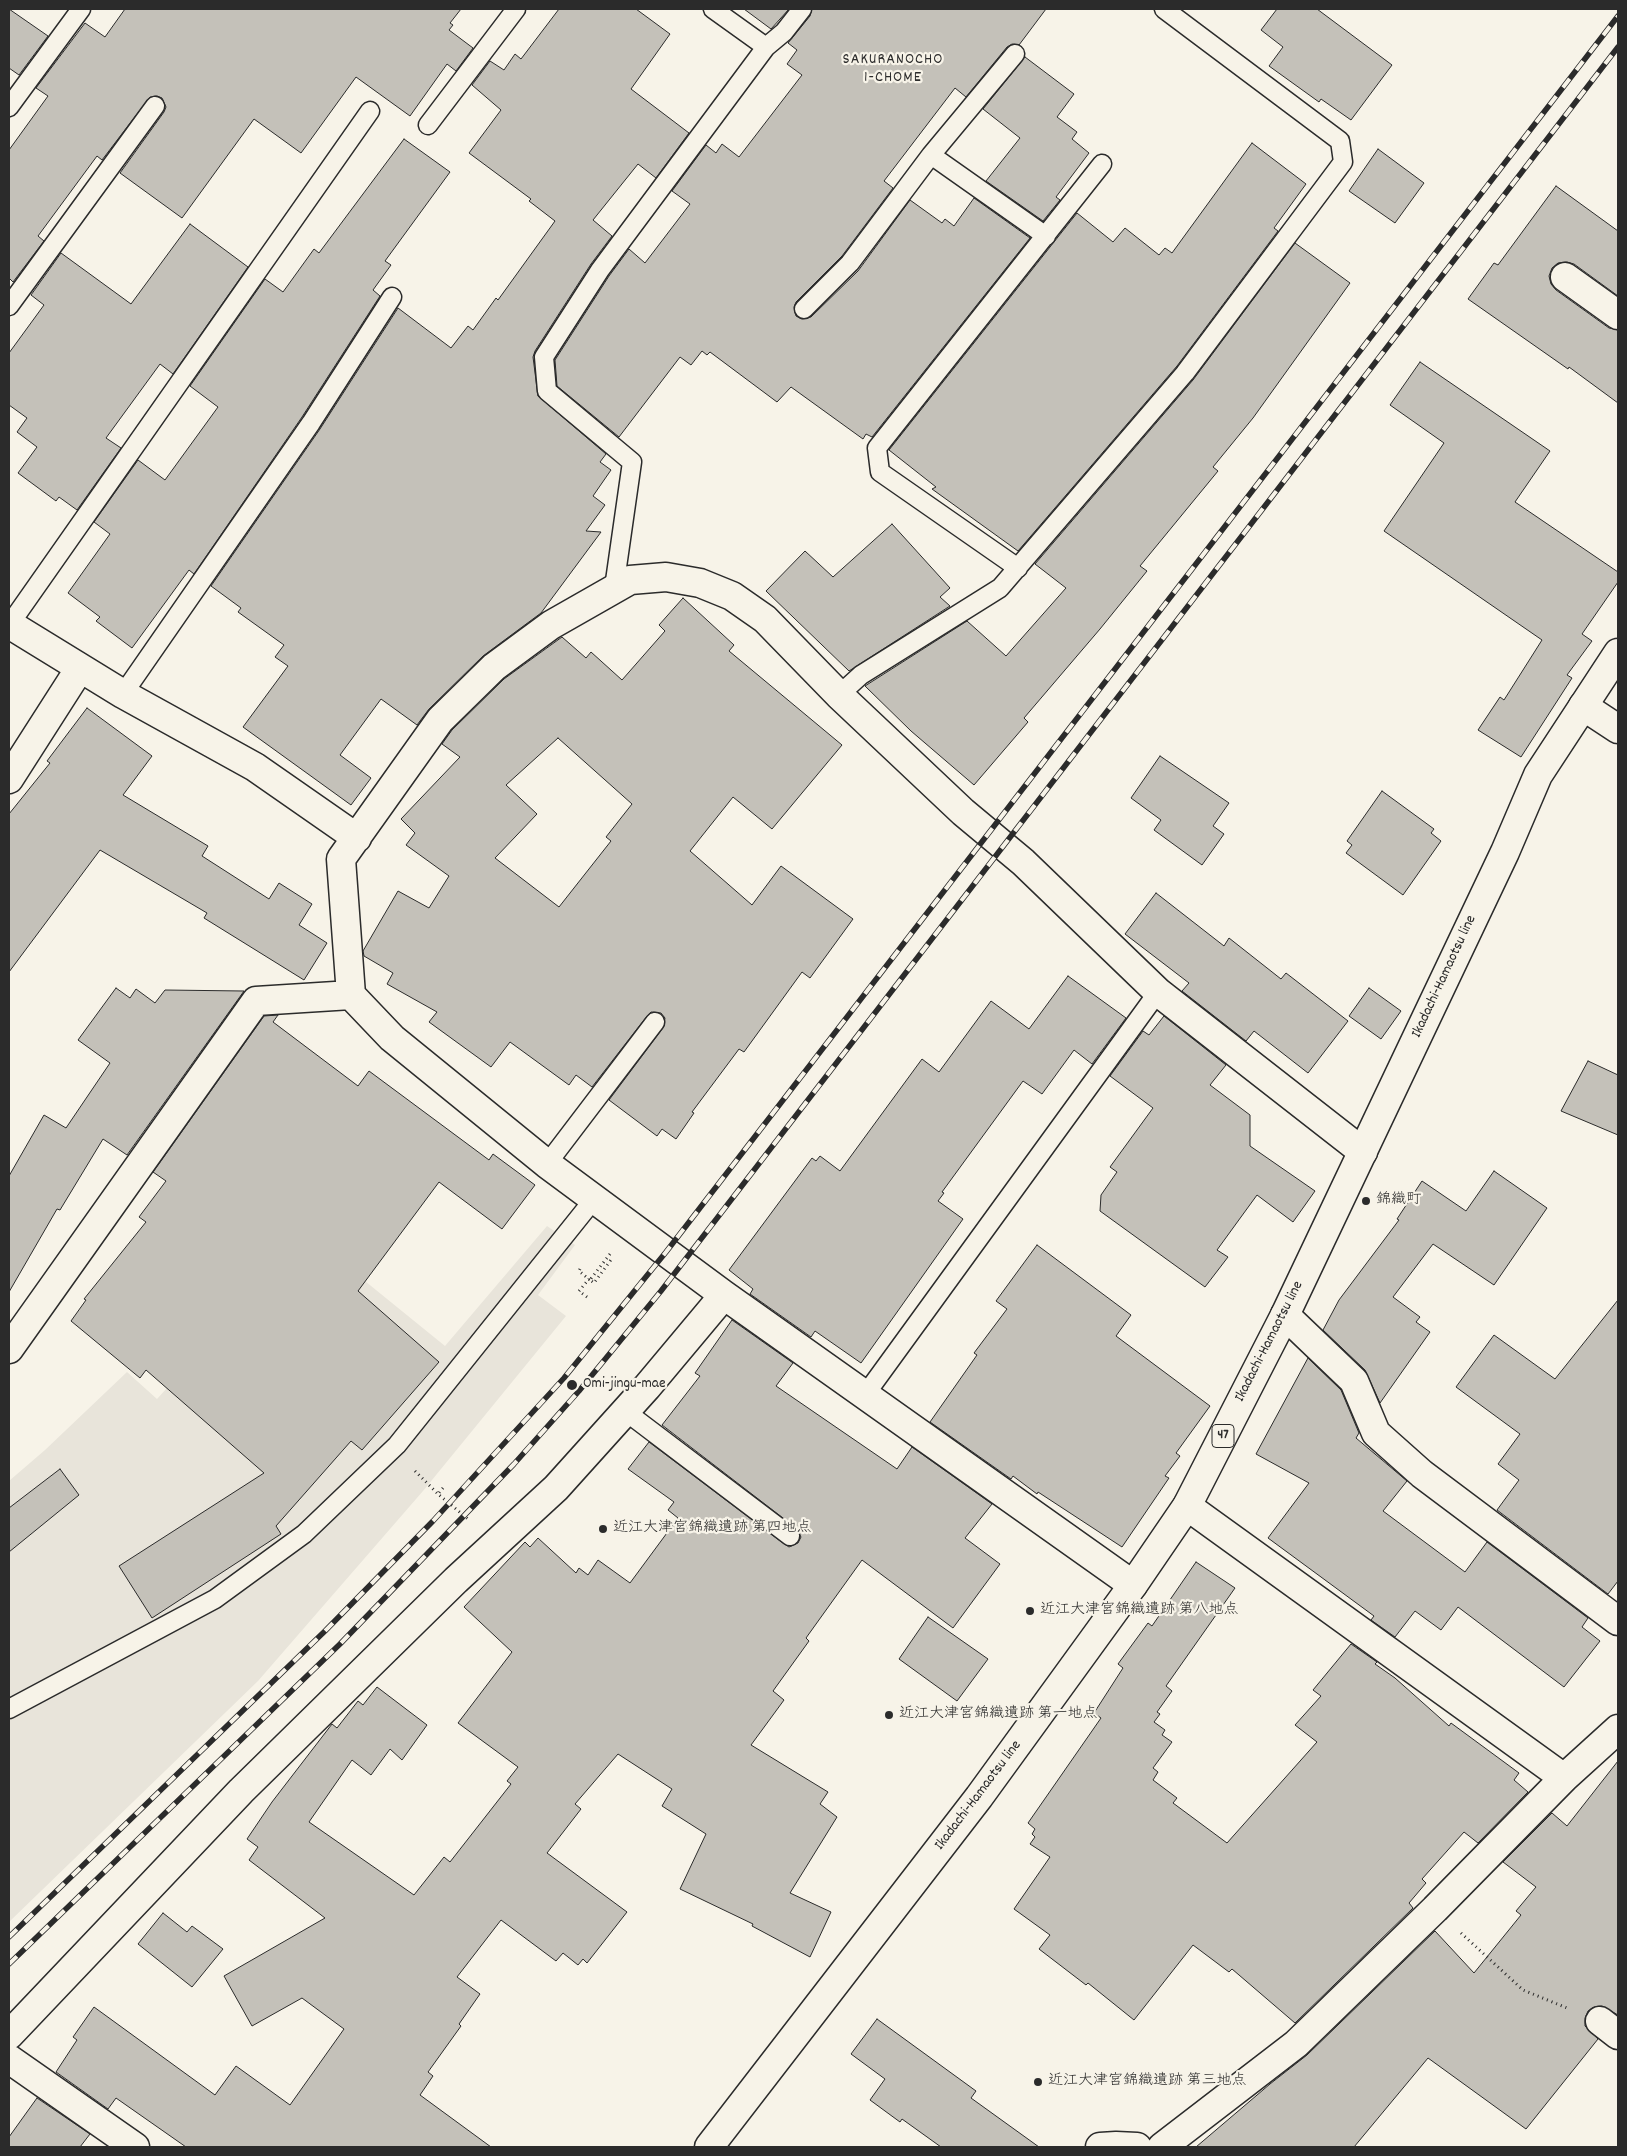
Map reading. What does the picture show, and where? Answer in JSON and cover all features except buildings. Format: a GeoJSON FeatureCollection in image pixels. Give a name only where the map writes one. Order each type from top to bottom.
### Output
{"type":"FeatureCollection","features":[{"type":"Feature","properties":{"kind":"street"},"geometry":{"type":"LineString","coordinates":[[1565,277],[1618,315]]}},
{"type":"Feature","properties":{"kind":"street"},"geometry":{"type":"LineString","coordinates":[[1133,1585],[724,1295],[547,1164],[392,1038],[351,995],[341,859],[440,720],[494,667],[551,625],[630,580],[666,577],[700,583],[732,596],[765,619],[839,695],[963,812],[1023,862],[1158,992],[1362,1152]]}},
{"type":"Feature","properties":{"kind":"street"},"geometry":{"type":"LineString","coordinates":[[9,624],[123,694],[255,767],[357,838]]}},
{"type":"Feature","properties":{"kind":"street","name":"Ikadachi-Hamaotsu line"},"geometry":{"type":"LineString","coordinates":[[709,2147],[979,1797],[1188,1506],[1285,1315],[1505,852],[1538,775],[1618,653]]}},
{"type":"Feature","properties":{"kind":"street"},"geometry":{"type":"LineString","coordinates":[[9,779],[80,668]]}},
{"type":"Feature","properties":{"kind":"street"},"geometry":{"type":"LineString","coordinates":[[1582,706],[1618,729]]}},
{"type":"Feature","properties":{"kind":"street"},"geometry":{"type":"LineString","coordinates":[[9,1349],[256,1001],[351,995]]}},
{"type":"Feature","properties":{"kind":"street"},"geometry":{"type":"LineString","coordinates":[[9,2035],[241,1791],[456,1580],[556,1488],[724,1295]]}},
{"type":"Feature","properties":{"kind":"street"},"geometry":{"type":"LineString","coordinates":[[1285,1315],[1354,1381],[1376,1434],[1422,1474],[1618,1621]]}},
{"type":"Feature","properties":{"kind":"street"},"geometry":{"type":"LineString","coordinates":[[1188,1506],[1564,1778]]}},
{"type":"Feature","properties":{"kind":"street"},"geometry":{"type":"LineString","coordinates":[[1162,2147],[1296,2044],[1564,1778],[1618,1729]]}},
{"type":"Feature","properties":{"kind":"street"},"geometry":{"type":"LineString","coordinates":[[9,2060],[126,2145]]}},
{"type":"Feature","properties":{"kind":"street"},"geometry":{"type":"LineString","coordinates":[[1100,2147],[1137,2147]]}},
{"type":"Feature","properties":{"kind":"lane"},"geometry":{"type":"LineString","coordinates":[[9,107],[81,9]]}},
{"type":"Feature","properties":{"kind":"lane"},"geometry":{"type":"LineString","coordinates":[[428,125],[516,9]]}},
{"type":"Feature","properties":{"kind":"lane"},"geometry":{"type":"LineString","coordinates":[[713,9],[766,47]]}},
{"type":"Feature","properties":{"kind":"lane"},"geometry":{"type":"LineString","coordinates":[[614,588],[632,462],[547,391],[544,357],[600,270],[766,47],[784,32],[802,9]]}},
{"type":"Feature","properties":{"kind":"lane"},"geometry":{"type":"LineString","coordinates":[[839,695],[861,675],[1000,588],[1185,373],[1343,162],[1340,141],[1164,9]]}},
{"type":"Feature","properties":{"kind":"lane"},"geometry":{"type":"LineString","coordinates":[[804,309],[850,263],[931,155],[1015,54]]}},
{"type":"Feature","properties":{"kind":"lane"},"geometry":{"type":"LineString","coordinates":[[9,306],[155,106]]}},
{"type":"Feature","properties":{"kind":"lane"},"geometry":{"type":"LineString","coordinates":[[9,624],[370,111]]}},
{"type":"Feature","properties":{"kind":"lane"},"geometry":{"type":"LineString","coordinates":[[931,155],[1046,236]]}},
{"type":"Feature","properties":{"kind":"lane"},"geometry":{"type":"LineString","coordinates":[[1018,568],[880,472],[877,448],[1102,164]]}},
{"type":"Feature","properties":{"kind":"lane"},"geometry":{"type":"LineString","coordinates":[[123,694],[311,423],[392,297]]}},
{"type":"Feature","properties":{"kind":"lane"},"geometry":{"type":"LineString","coordinates":[[865,1395],[1158,992]]}},
{"type":"Feature","properties":{"kind":"lane"},"geometry":{"type":"LineString","coordinates":[[547,1164],[655,1022]]}},
{"type":"Feature","properties":{"kind":"lane"},"geometry":{"type":"LineString","coordinates":[[9,1709],[216,1599],[304,1534],[397,1445],[594,1199]]}},
{"type":"Feature","properties":{"kind":"lane"},"geometry":{"type":"LineString","coordinates":[[625,1411],[790,1536]]}},
{"type":"Feature","properties":{"kind":"path"},"geometry":{"type":"LineString","coordinates":[[583,1266],[578,1271],[590,1279],[579,1291],[587,1297]]}},
{"type":"Feature","properties":{"kind":"path"},"geometry":{"type":"LineString","coordinates":[[443,1488],[438,1494],[471,1521]]}},
{"type":"Feature","properties":{"kind":"path"},"geometry":{"type":"LineString","coordinates":[[1435,1908],[1523,1990],[1609,2028]]}},
{"type":"Feature","properties":{"kind":"shaded area"},"geometry":{"type":"Polygon","coordinates":[[[547,1226],[575,1245],[538,1295],[566,1316],[423,1491],[258,1681],[9,1922],[9,1481],[45,1450],[127,1372],[157,1399],[307,1234],[445,1346],[547,1226]]]}},
{"type":"Feature","properties":{"kind":"railway"},"geometry":{"type":"LineString","coordinates":[[9,1937],[325,1631],[433,1521],[564,1378],[666,1252],[1618,16]]}},
{"type":"Feature","properties":{"kind":"railway"},"geometry":{"type":"LineString","coordinates":[[9,1964],[340,1644],[514,1464],[579,1391],[661,1291],[1618,47]]}},
{"type":"Feature","properties":{"kind":"place","name":"錦織町"},"geometry":{"type":"Point","coordinates":[1366,1201]}},
{"type":"Feature","properties":{"kind":"place","name":"Omi-jingu-mae"},"geometry":{"type":"Point","coordinates":[572,1385]}},
{"type":"Feature","properties":{"kind":"place","name":"近江大津宮錦織遺跡 第四地点"},"geometry":{"type":"Point","coordinates":[603,1529]}},
{"type":"Feature","properties":{"kind":"place","name":"近江大津宮錦織遺跡 第八地点"},"geometry":{"type":"Point","coordinates":[1030,1611]}},
{"type":"Feature","properties":{"kind":"place","name":"近江大津宮錦織遺跡 第一地点"},"geometry":{"type":"Point","coordinates":[889,1715]}},
{"type":"Feature","properties":{"kind":"place","name":"近江大津宮錦織遺跡 第三地点"},"geometry":{"type":"Point","coordinates":[1038,2082]}},
{"type":"Feature","properties":{"kind":"district","name":"SAKURANOCHO 1-CHOME"},"geometry":{"type":"Point","coordinates":[893,70]}}]}
